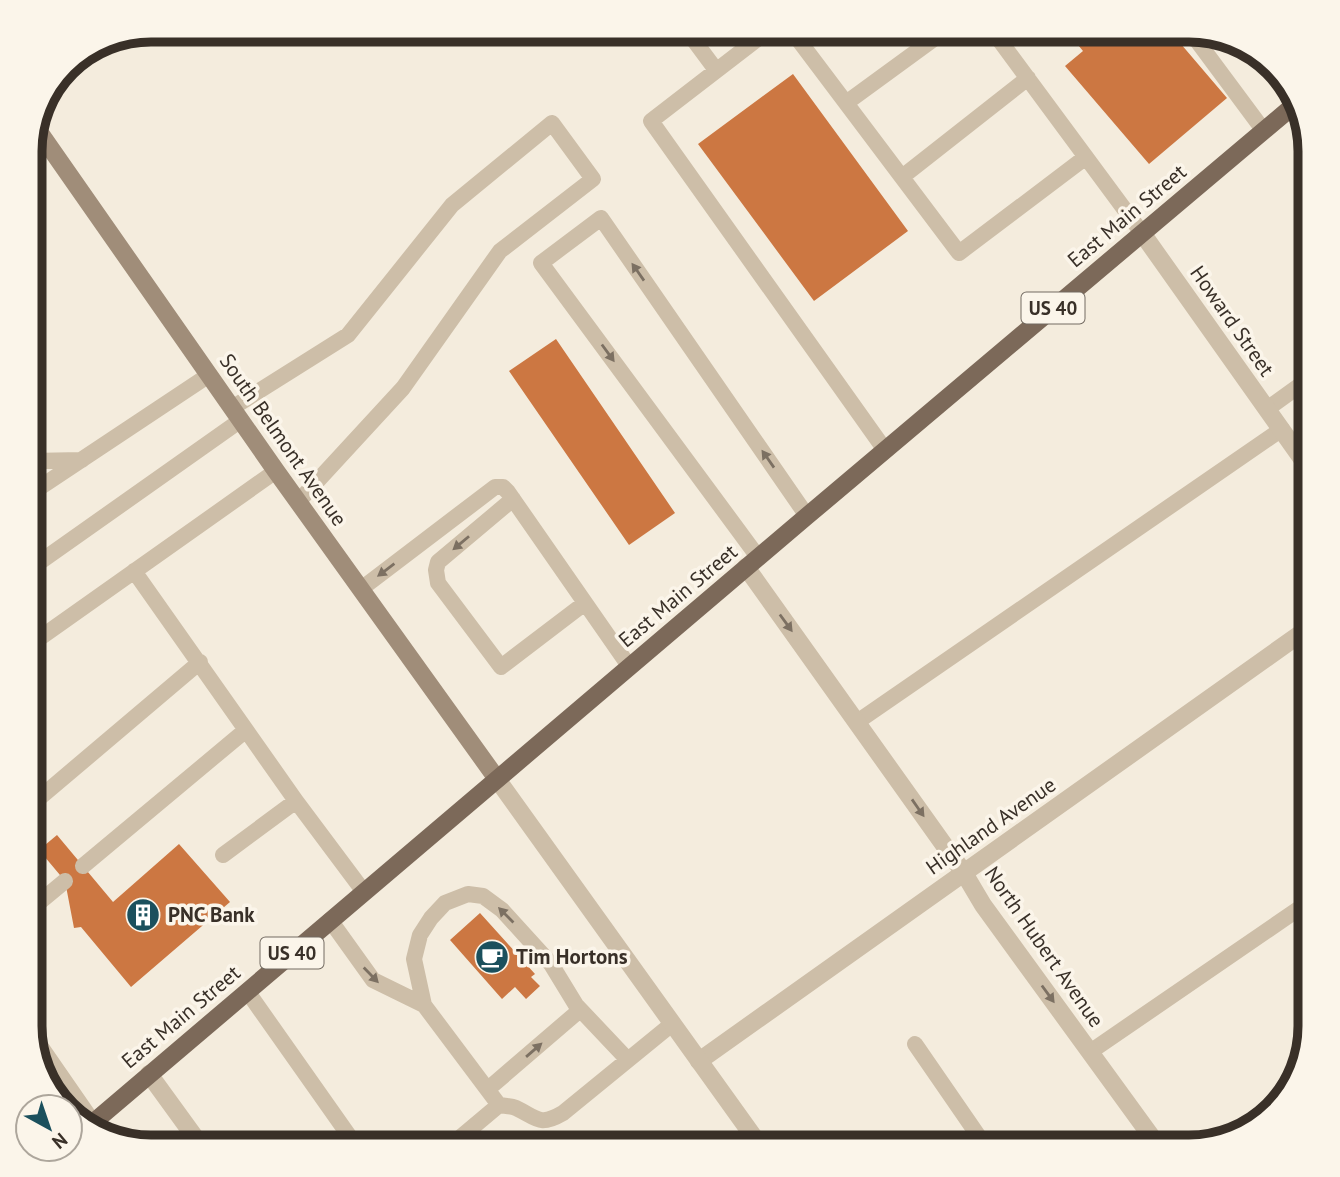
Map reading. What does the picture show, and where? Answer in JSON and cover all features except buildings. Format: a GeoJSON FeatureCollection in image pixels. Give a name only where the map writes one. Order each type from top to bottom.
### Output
{"type":"FeatureCollection","features":[{"type":"Feature","properties":{"kind":"main road","name":"East Main Street"},"geometry":{"type":"LineString","coordinates":[[95,1119],[1290,109]]}},
{"type":"Feature","properties":{"kind":"main road","name":"South Belmont Avenue"},"geometry":{"type":"LineString","coordinates":[[43,139],[276,471],[497,779]]}},
{"type":"Feature","properties":{"kind":"street","name":"Howard Street"},"geometry":{"type":"LineString","coordinates":[[1142,233],[1298,452]]}},
{"type":"Feature","properties":{"kind":"street","name":"North Hubert Avenue"},"geometry":{"type":"LineString","coordinates":[[752,562],[857,722],[964,873],[983,905],[1150,1135]]}},
{"type":"Feature","properties":{"kind":"street","name":"Highland Avenue"},"geometry":{"type":"LineString","coordinates":[[699,1061],[1298,636]]}},
{"type":"Feature","properties":{"kind":"street"},"geometry":{"type":"LineString","coordinates":[[497,779],[752,1135]]}},
{"type":"Feature","properties":{"kind":"street"},"geometry":{"type":"LineString","coordinates":[[149,1074],[193,1135]]}},
{"type":"Feature","properties":{"kind":"lane"},"geometry":{"type":"LineString","coordinates":[[695,42],[716,70]]}},
{"type":"Feature","properties":{"kind":"lane"},"geometry":{"type":"LineString","coordinates":[[753,42],[651,121],[885,450]]}},
{"type":"Feature","properties":{"kind":"lane"},"geometry":{"type":"LineString","coordinates":[[799,42],[959,253],[1086,157]]}},
{"type":"Feature","properties":{"kind":"lane"},"geometry":{"type":"LineString","coordinates":[[846,103],[930,42]]}},
{"type":"Feature","properties":{"kind":"lane"},"geometry":{"type":"LineString","coordinates":[[1001,42],[1142,233]]}},
{"type":"Feature","properties":{"kind":"lane"},"geometry":{"type":"LineString","coordinates":[[1199,43],[1264,131]]}},
{"type":"Feature","properties":{"kind":"lane"},"geometry":{"type":"LineString","coordinates":[[902,177],[1028,78]]}},
{"type":"Feature","properties":{"kind":"lane"},"geometry":{"type":"LineString","coordinates":[[42,560],[237,414],[348,335],[452,205],[552,123],[593,179],[500,251],[403,388],[298,502]]}},
{"type":"Feature","properties":{"kind":"lane"},"geometry":{"type":"LineString","coordinates":[[752,562],[541,263],[601,218],[807,516]]}},
{"type":"Feature","properties":{"kind":"lane"},"geometry":{"type":"LineString","coordinates":[[42,486],[209,375]]}},
{"type":"Feature","properties":{"kind":"lane"},"geometry":{"type":"LineString","coordinates":[[1267,409],[1298,387]]}},
{"type":"Feature","properties":{"kind":"lane"},"geometry":{"type":"LineString","coordinates":[[857,722],[1282,429]]}},
{"type":"Feature","properties":{"kind":"lane"},"geometry":{"type":"LineString","coordinates":[[42,461],[82,460]]}},
{"type":"Feature","properties":{"kind":"lane"},"geometry":{"type":"LineString","coordinates":[[42,636],[276,471]]}},
{"type":"Feature","properties":{"kind":"lane"},"geometry":{"type":"LineString","coordinates":[[361,589],[495,487],[503,487],[629,666]]}},
{"type":"Feature","properties":{"kind":"lane"},"geometry":{"type":"LineString","coordinates":[[513,499],[438,562],[438,583],[501,667],[584,603]]}},
{"type":"Feature","properties":{"kind":"lane"},"geometry":{"type":"LineString","coordinates":[[134,571],[296,802],[364,892]]}},
{"type":"Feature","properties":{"kind":"lane"},"geometry":{"type":"LineString","coordinates":[[42,796],[200,662]]}},
{"type":"Feature","properties":{"kind":"lane"},"geometry":{"type":"LineString","coordinates":[[83,866],[246,730]]}},
{"type":"Feature","properties":{"kind":"lane"},"geometry":{"type":"LineString","coordinates":[[223,855],[296,802]]}},
{"type":"Feature","properties":{"kind":"lane"},"geometry":{"type":"LineString","coordinates":[[42,900],[65,881]]}},
{"type":"Feature","properties":{"kind":"lane"},"geometry":{"type":"LineString","coordinates":[[628,1060],[580,1010],[551,964],[502,910],[483,896],[468,894],[445,903],[431,918],[420,935],[414,959],[424,1005],[499,1105],[515,1108],[541,1121],[553,1119],[563,1113],[628,1060],[672,1024]]}},
{"type":"Feature","properties":{"kind":"lane"},"geometry":{"type":"LineString","coordinates":[[1090,1052],[1298,909]]}},
{"type":"Feature","properties":{"kind":"lane"},"geometry":{"type":"LineString","coordinates":[[330,920],[373,980],[424,1005]]}},
{"type":"Feature","properties":{"kind":"lane"},"geometry":{"type":"LineString","coordinates":[[247,991],[349,1135]]}},
{"type":"Feature","properties":{"kind":"lane"},"geometry":{"type":"LineString","coordinates":[[488,1089],[580,1010]]}},
{"type":"Feature","properties":{"kind":"lane"},"geometry":{"type":"LineString","coordinates":[[915,1044],[978,1135]]}},
{"type":"Feature","properties":{"kind":"lane"},"geometry":{"type":"LineString","coordinates":[[47,1057],[79,1107]]}},
{"type":"Feature","properties":{"kind":"lane"},"geometry":{"type":"LineString","coordinates":[[463,1135],[499,1105]]}},
{"type":"Feature","properties":{"kind":"place","name":"PNC Bank"},"geometry":{"type":"Point","coordinates":[143,915]}},
{"type":"Feature","properties":{"kind":"place","name":"Tim Hortons"},"geometry":{"type":"Point","coordinates":[492,957]}}]}
